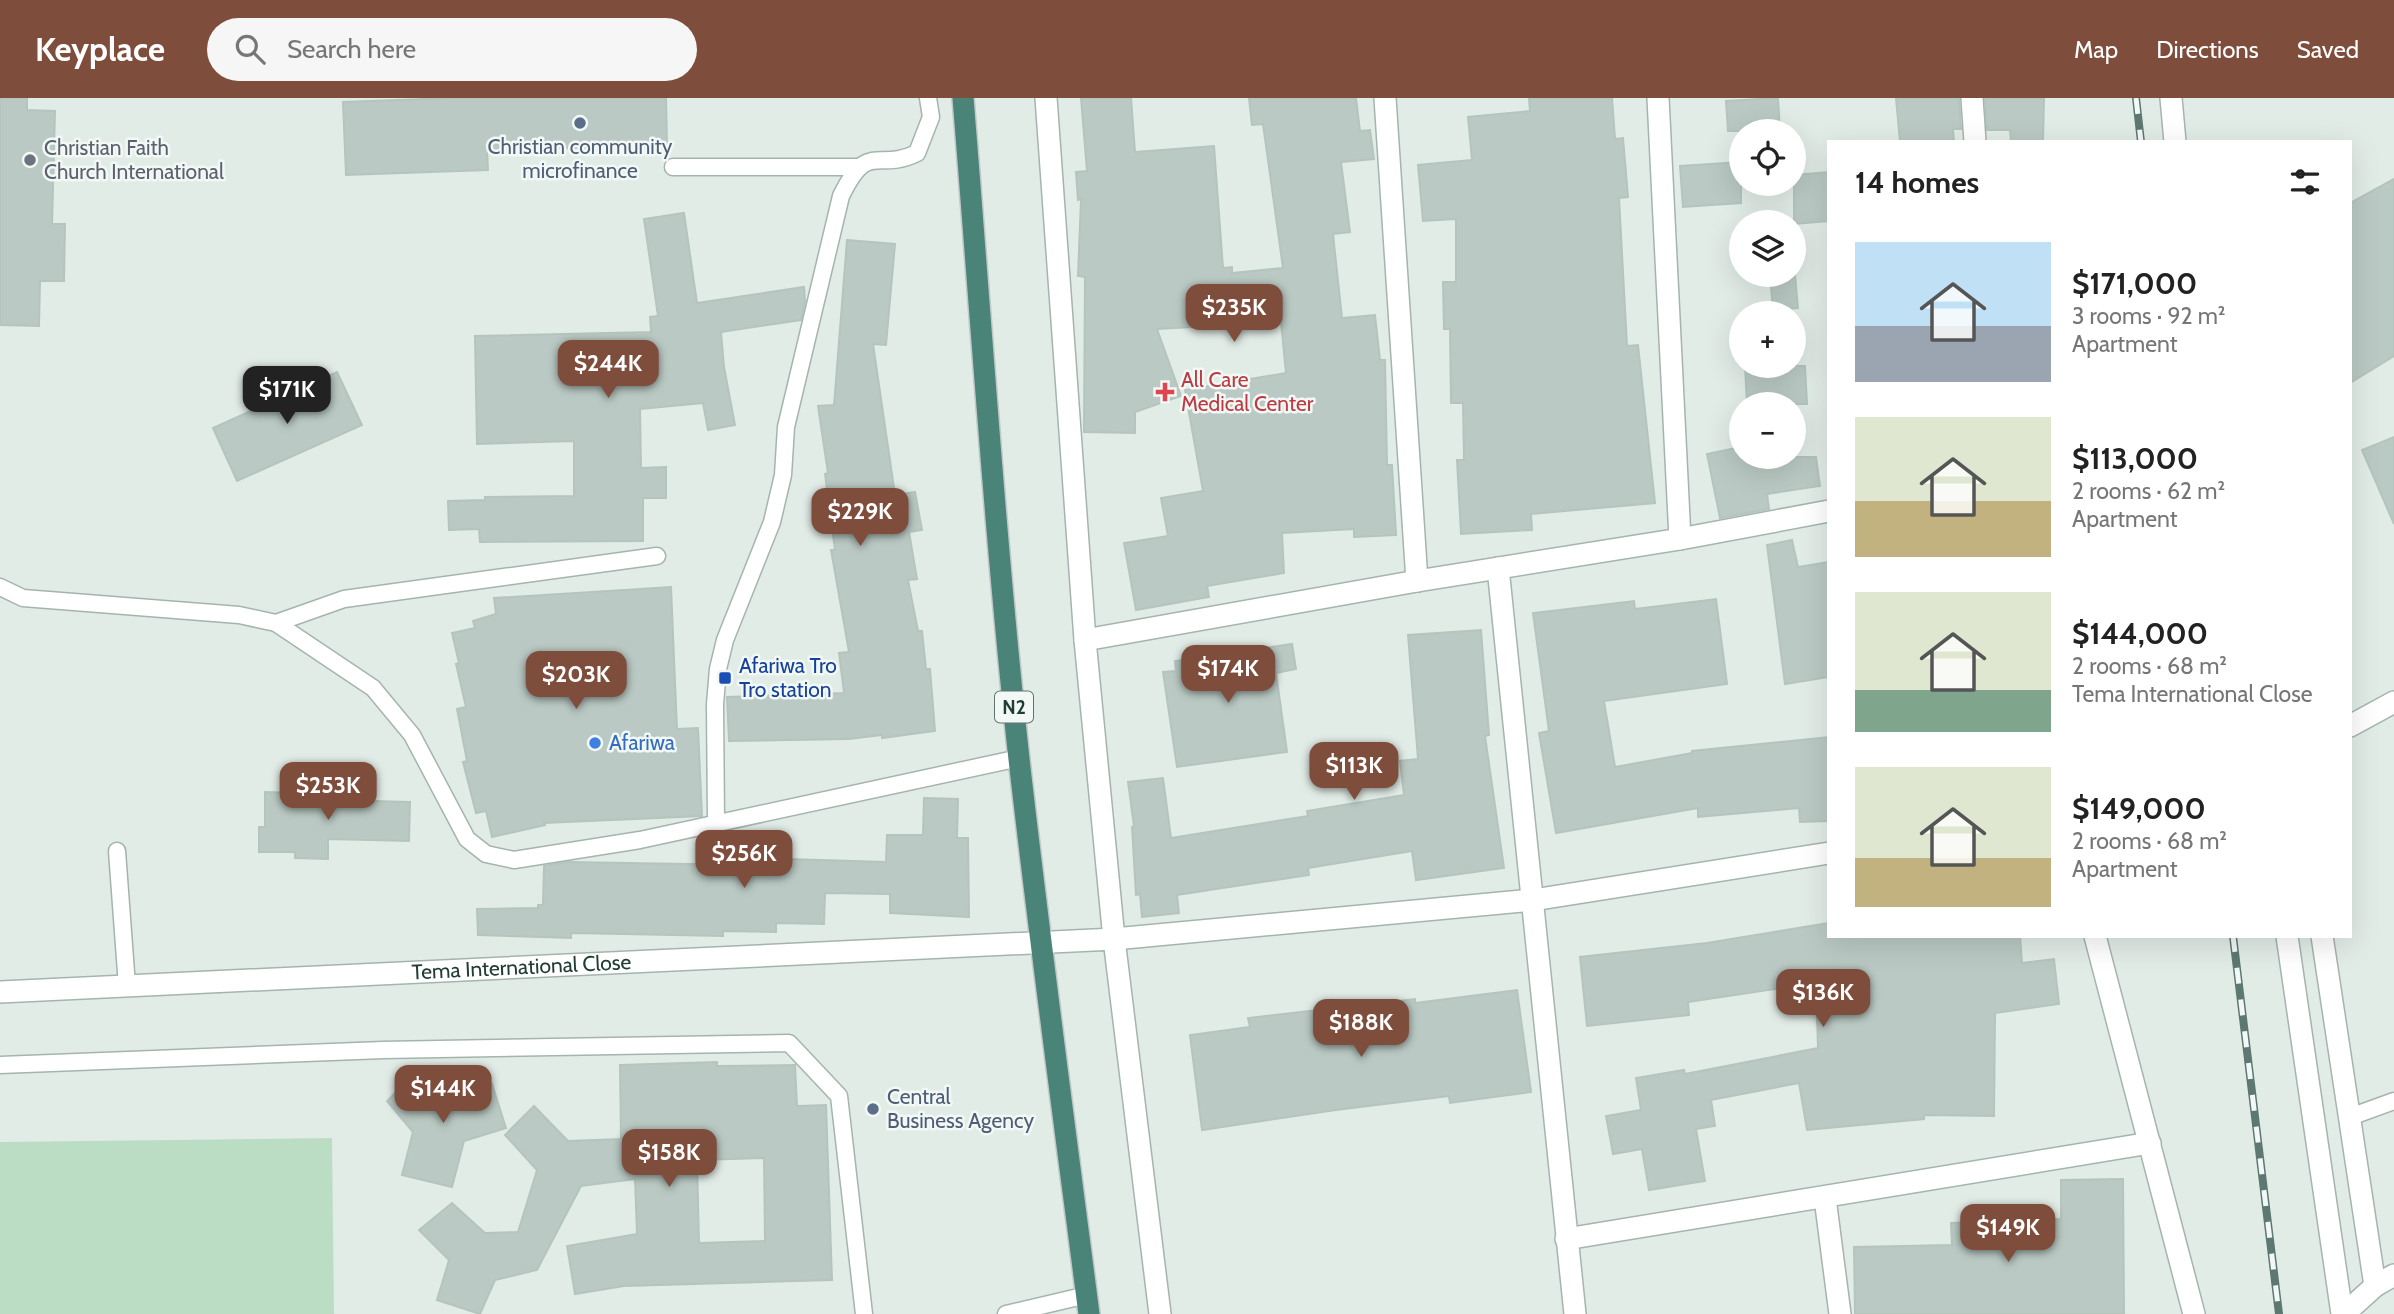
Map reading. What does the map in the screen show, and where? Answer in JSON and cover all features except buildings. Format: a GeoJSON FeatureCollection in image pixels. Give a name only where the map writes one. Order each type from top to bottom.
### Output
{"type":"FeatureCollection","features":[{"type":"Feature","properties":{"kind":"highway","name":"N2"},"geometry":{"type":"LineString","coordinates":[[962,98],[1000,570],[1019,758],[1088,1304]]}},
{"type":"Feature","properties":{"kind":"street"},"geometry":{"type":"LineString","coordinates":[[1046,98],[1085,640],[1114,939],[1160,1314]]}},
{"type":"Feature","properties":{"kind":"street"},"geometry":{"type":"LineString","coordinates":[[1385,98],[1418,581]]}},
{"type":"Feature","properties":{"kind":"street"},"geometry":{"type":"LineString","coordinates":[[1658,98],[1680,539]]}},
{"type":"Feature","properties":{"kind":"street"},"geometry":{"type":"LineString","coordinates":[[1972,98],[1975,140]]}},
{"type":"Feature","properties":{"kind":"street"},"geometry":{"type":"LineString","coordinates":[[2171,98],[2175,140]]}},
{"type":"Feature","properties":{"kind":"street"},"geometry":{"type":"LineString","coordinates":[[1085,640],[1418,581],[1680,539],[1827,511]]}},
{"type":"Feature","properties":{"kind":"street"},"geometry":{"type":"LineString","coordinates":[[1498,568],[1575,1314]]}},
{"type":"Feature","properties":{"kind":"street"},"geometry":{"type":"LineString","coordinates":[[2352,725],[2394,702]]}},
{"type":"Feature","properties":{"kind":"street","name":"Tema International Close"},"geometry":{"type":"LineString","coordinates":[[0,992],[1114,939],[1533,900],[1827,853]]}},
{"type":"Feature","properties":{"kind":"street"},"geometry":{"type":"LineString","coordinates":[[2096,938],[2194,1314]]}},
{"type":"Feature","properties":{"kind":"street"},"geometry":{"type":"LineString","coordinates":[[2287,938],[2343,1314]]}},
{"type":"Feature","properties":{"kind":"street"},"geometry":{"type":"LineString","coordinates":[[2322,938],[2375,1286]]}},
{"type":"Feature","properties":{"kind":"street"},"geometry":{"type":"LineString","coordinates":[[1566,1239],[2150,1143]]}},
{"type":"Feature","properties":{"kind":"street"},"geometry":{"type":"LineString","coordinates":[[1825,1198],[1840,1314]]}},
{"type":"Feature","properties":{"kind":"street"},"geometry":{"type":"LineString","coordinates":[[2343,1314],[2375,1286],[2394,1275]]}},
{"type":"Feature","properties":{"kind":"lane"},"geometry":{"type":"LineString","coordinates":[[716,823],[715,704],[718,669],[725,640],[772,522],[783,475],[786,427],[841,196],[858,167],[869,161],[907,158],[917,153],[931,117],[928,98]]}},
{"type":"Feature","properties":{"kind":"lane"},"geometry":{"type":"LineString","coordinates":[[673,167],[858,167]]}},
{"type":"Feature","properties":{"kind":"lane"},"geometry":{"type":"LineString","coordinates":[[276,623],[344,599],[657,556]]}},
{"type":"Feature","properties":{"kind":"lane"},"geometry":{"type":"LineString","coordinates":[[0,587],[23,598],[239,615],[276,623],[373,688],[412,735],[467,839],[486,854],[514,859],[640,839],[1019,758]]}},
{"type":"Feature","properties":{"kind":"lane"},"geometry":{"type":"LineString","coordinates":[[117,851],[127,986]]}},
{"type":"Feature","properties":{"kind":"lane"},"geometry":{"type":"LineString","coordinates":[[0,1065],[383,1050],[789,1044],[839,1096],[864,1314]]}},
{"type":"Feature","properties":{"kind":"lane"},"geometry":{"type":"LineString","coordinates":[[2350,1117],[2394,1101]]}},
{"type":"Feature","properties":{"kind":"lane"},"geometry":{"type":"LineString","coordinates":[[1006,1314],[1088,1304]]}},
{"type":"Feature","properties":{"kind":"green space"},"geometry":{"type":"Polygon","coordinates":[[[332,1138],[334,1314],[0,1314],[0,1142],[332,1138]]]}},
{"type":"Feature","properties":{"kind":"railway"},"geometry":{"type":"LineString","coordinates":[[2136,98],[2141,140]]}},
{"type":"Feature","properties":{"kind":"railway"},"geometry":{"type":"LineString","coordinates":[[2233,938],[2279,1314]]}},
{"type":"Feature","properties":{"kind":"place","name":"Christian community microfinance"},"geometry":{"type":"Point","coordinates":[580,123]}},
{"type":"Feature","properties":{"kind":"place","name":"Christian Faith Church International"},"geometry":{"type":"Point","coordinates":[30,160]}},
{"type":"Feature","properties":{"kind":"place","name":"All Care Medical Center"},"geometry":{"type":"Point","coordinates":[1165,392]}},
{"type":"Feature","properties":{"kind":"place","name":"Afariwa Tro Tro station"},"geometry":{"type":"Point","coordinates":[725,678]}},
{"type":"Feature","properties":{"kind":"place","name":"Afariwa"},"geometry":{"type":"Point","coordinates":[595,743]}},
{"type":"Feature","properties":{"kind":"place","name":"Central Business Agency"},"geometry":{"type":"Point","coordinates":[873,1109]}}]}
